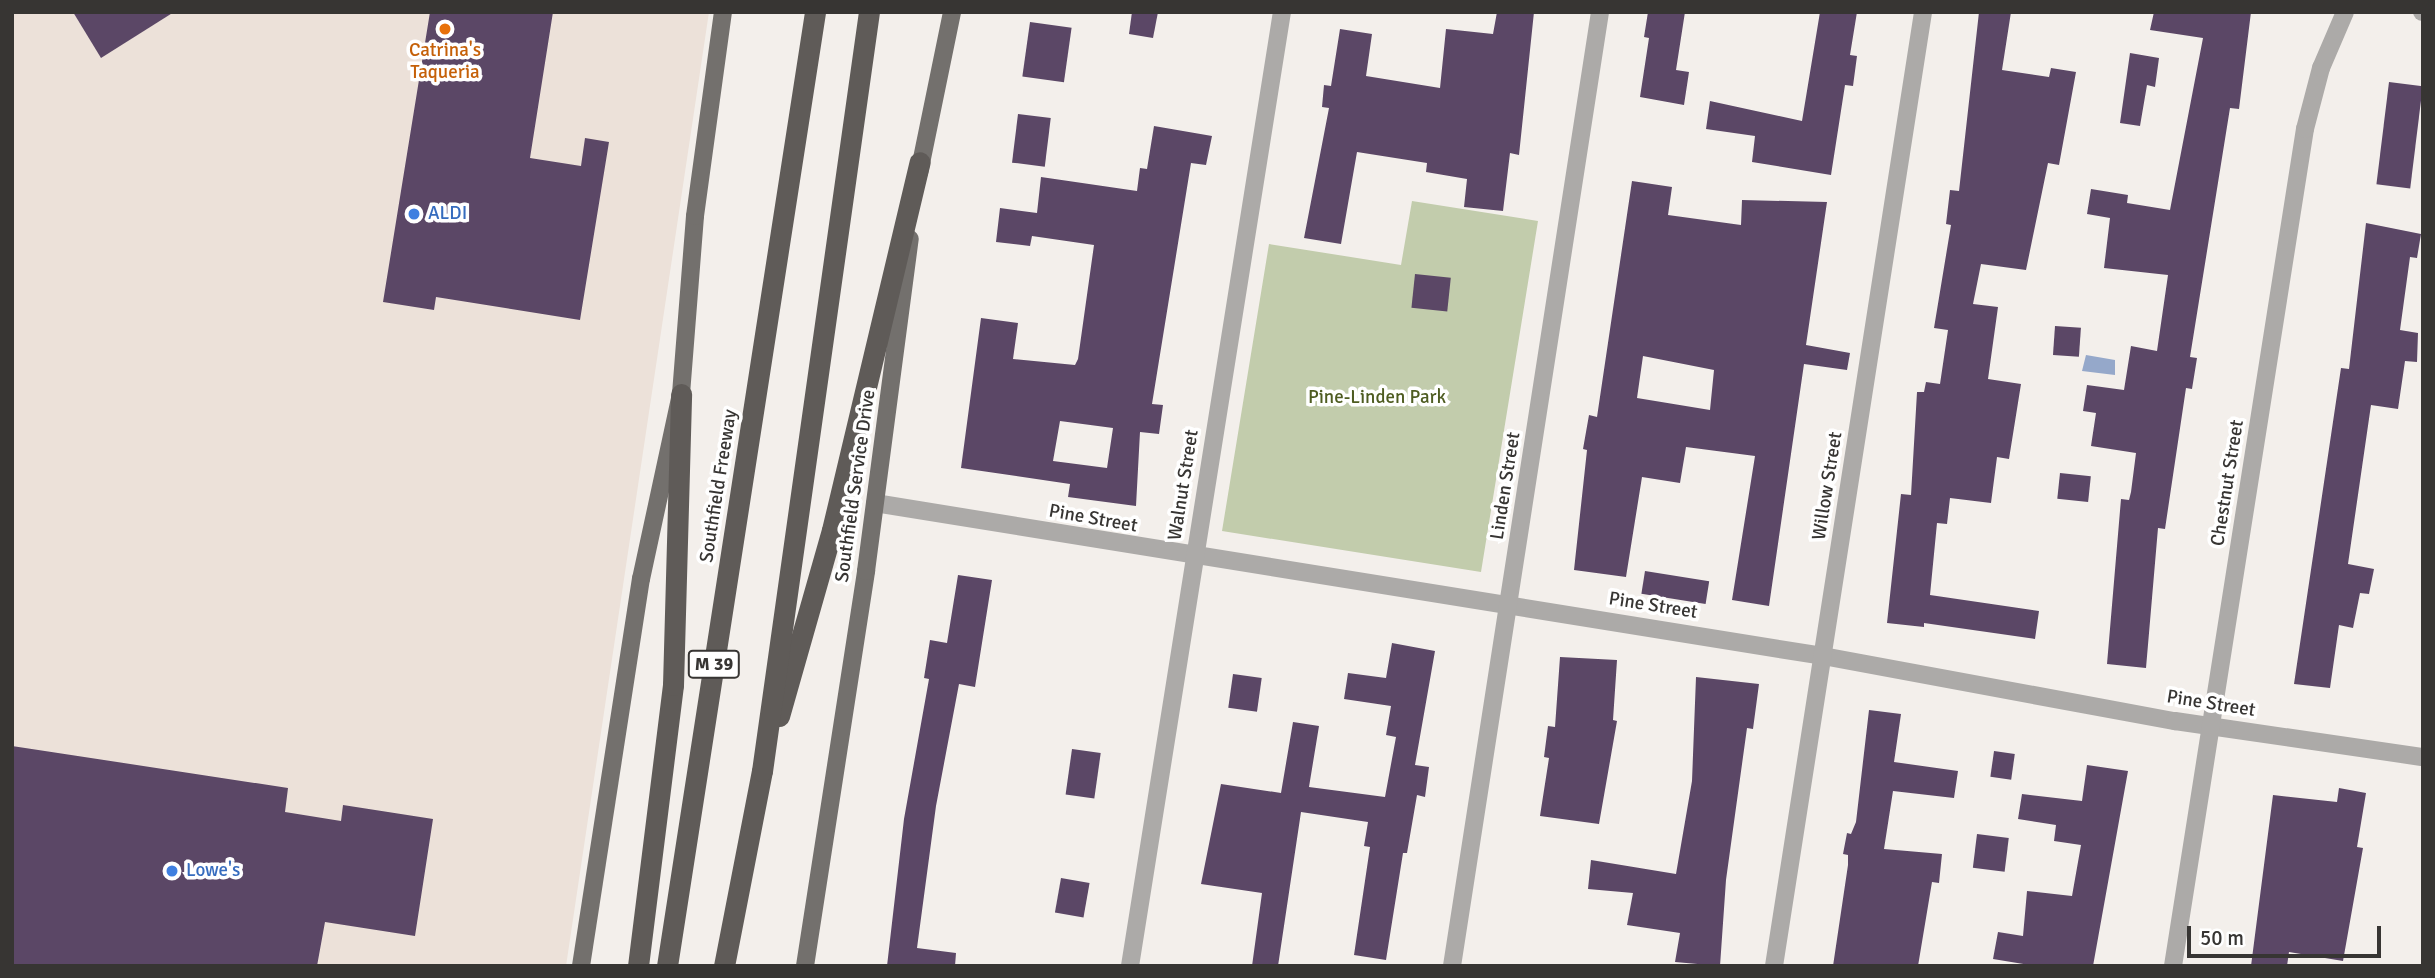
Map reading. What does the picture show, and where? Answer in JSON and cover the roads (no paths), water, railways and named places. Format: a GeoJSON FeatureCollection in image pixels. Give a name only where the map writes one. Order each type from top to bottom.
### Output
{"type":"FeatureCollection","features":[{"type":"Feature","properties":{"kind":"highway","name":"Southfield Freeway"},"geometry":{"type":"LineString","coordinates":[[667,966],[815,12]]}},
{"type":"Feature","properties":{"kind":"highway"},"geometry":{"type":"LineString","coordinates":[[724,966],[762,771],[869,12]]}},
{"type":"Feature","properties":{"kind":"highway"},"geometry":{"type":"LineString","coordinates":[[762,771],[807,628],[920,162]]}},
{"type":"Feature","properties":{"kind":"highway"},"geometry":{"type":"LineString","coordinates":[[638,966],[673,685],[681,394]]}},
{"type":"Feature","properties":{"kind":"main road"},"geometry":{"type":"LineString","coordinates":[[581,966],[641,579],[681,394],[695,216],[723,12]]}},
{"type":"Feature","properties":{"kind":"main road","name":"Southfield Service Drive"},"geometry":{"type":"LineString","coordinates":[[805,966],[875,503],[920,162],[952,12]]}},
{"type":"Feature","properties":{"kind":"street","name":"Walnut Street"},"geometry":{"type":"LineString","coordinates":[[1130,966],[1282,12]]}},
{"type":"Feature","properties":{"kind":"street","name":"Linden Street"},"geometry":{"type":"LineString","coordinates":[[1452,966],[1600,12]]}},
{"type":"Feature","properties":{"kind":"street","name":"Willow Street"},"geometry":{"type":"LineString","coordinates":[[1774,966],[1923,12]]}},
{"type":"Feature","properties":{"kind":"street","name":"Chestnut Street"},"geometry":{"type":"LineString","coordinates":[[2174,966],[2305,129],[2322,68],[2345,12]]}},
{"type":"Feature","properties":{"kind":"street","name":"Pine Street"},"geometry":{"type":"LineString","coordinates":[[875,503],[1823,656],[2211,726],[2423,757]]}},
{"type":"Feature","properties":{"kind":"water"},"geometry":{"type":"Polygon","coordinates":[[[2086,355],[2115,360],[2115,375],[2082,371],[2086,355]]]}},
{"type":"Feature","properties":{"kind":"place","name":"Catrina's Taqueria"},"geometry":{"type":"Point","coordinates":[445,29]}},
{"type":"Feature","properties":{"kind":"place","name":"ALDI"},"geometry":{"type":"Point","coordinates":[414,214]}},
{"type":"Feature","properties":{"kind":"place","name":"Lowe's"},"geometry":{"type":"Point","coordinates":[172,871]}},
{"type":"Feature","properties":{"kind":"park label","name":"Pine-Linden Park"},"geometry":{"type":"Point","coordinates":[1377,398]}}]}
